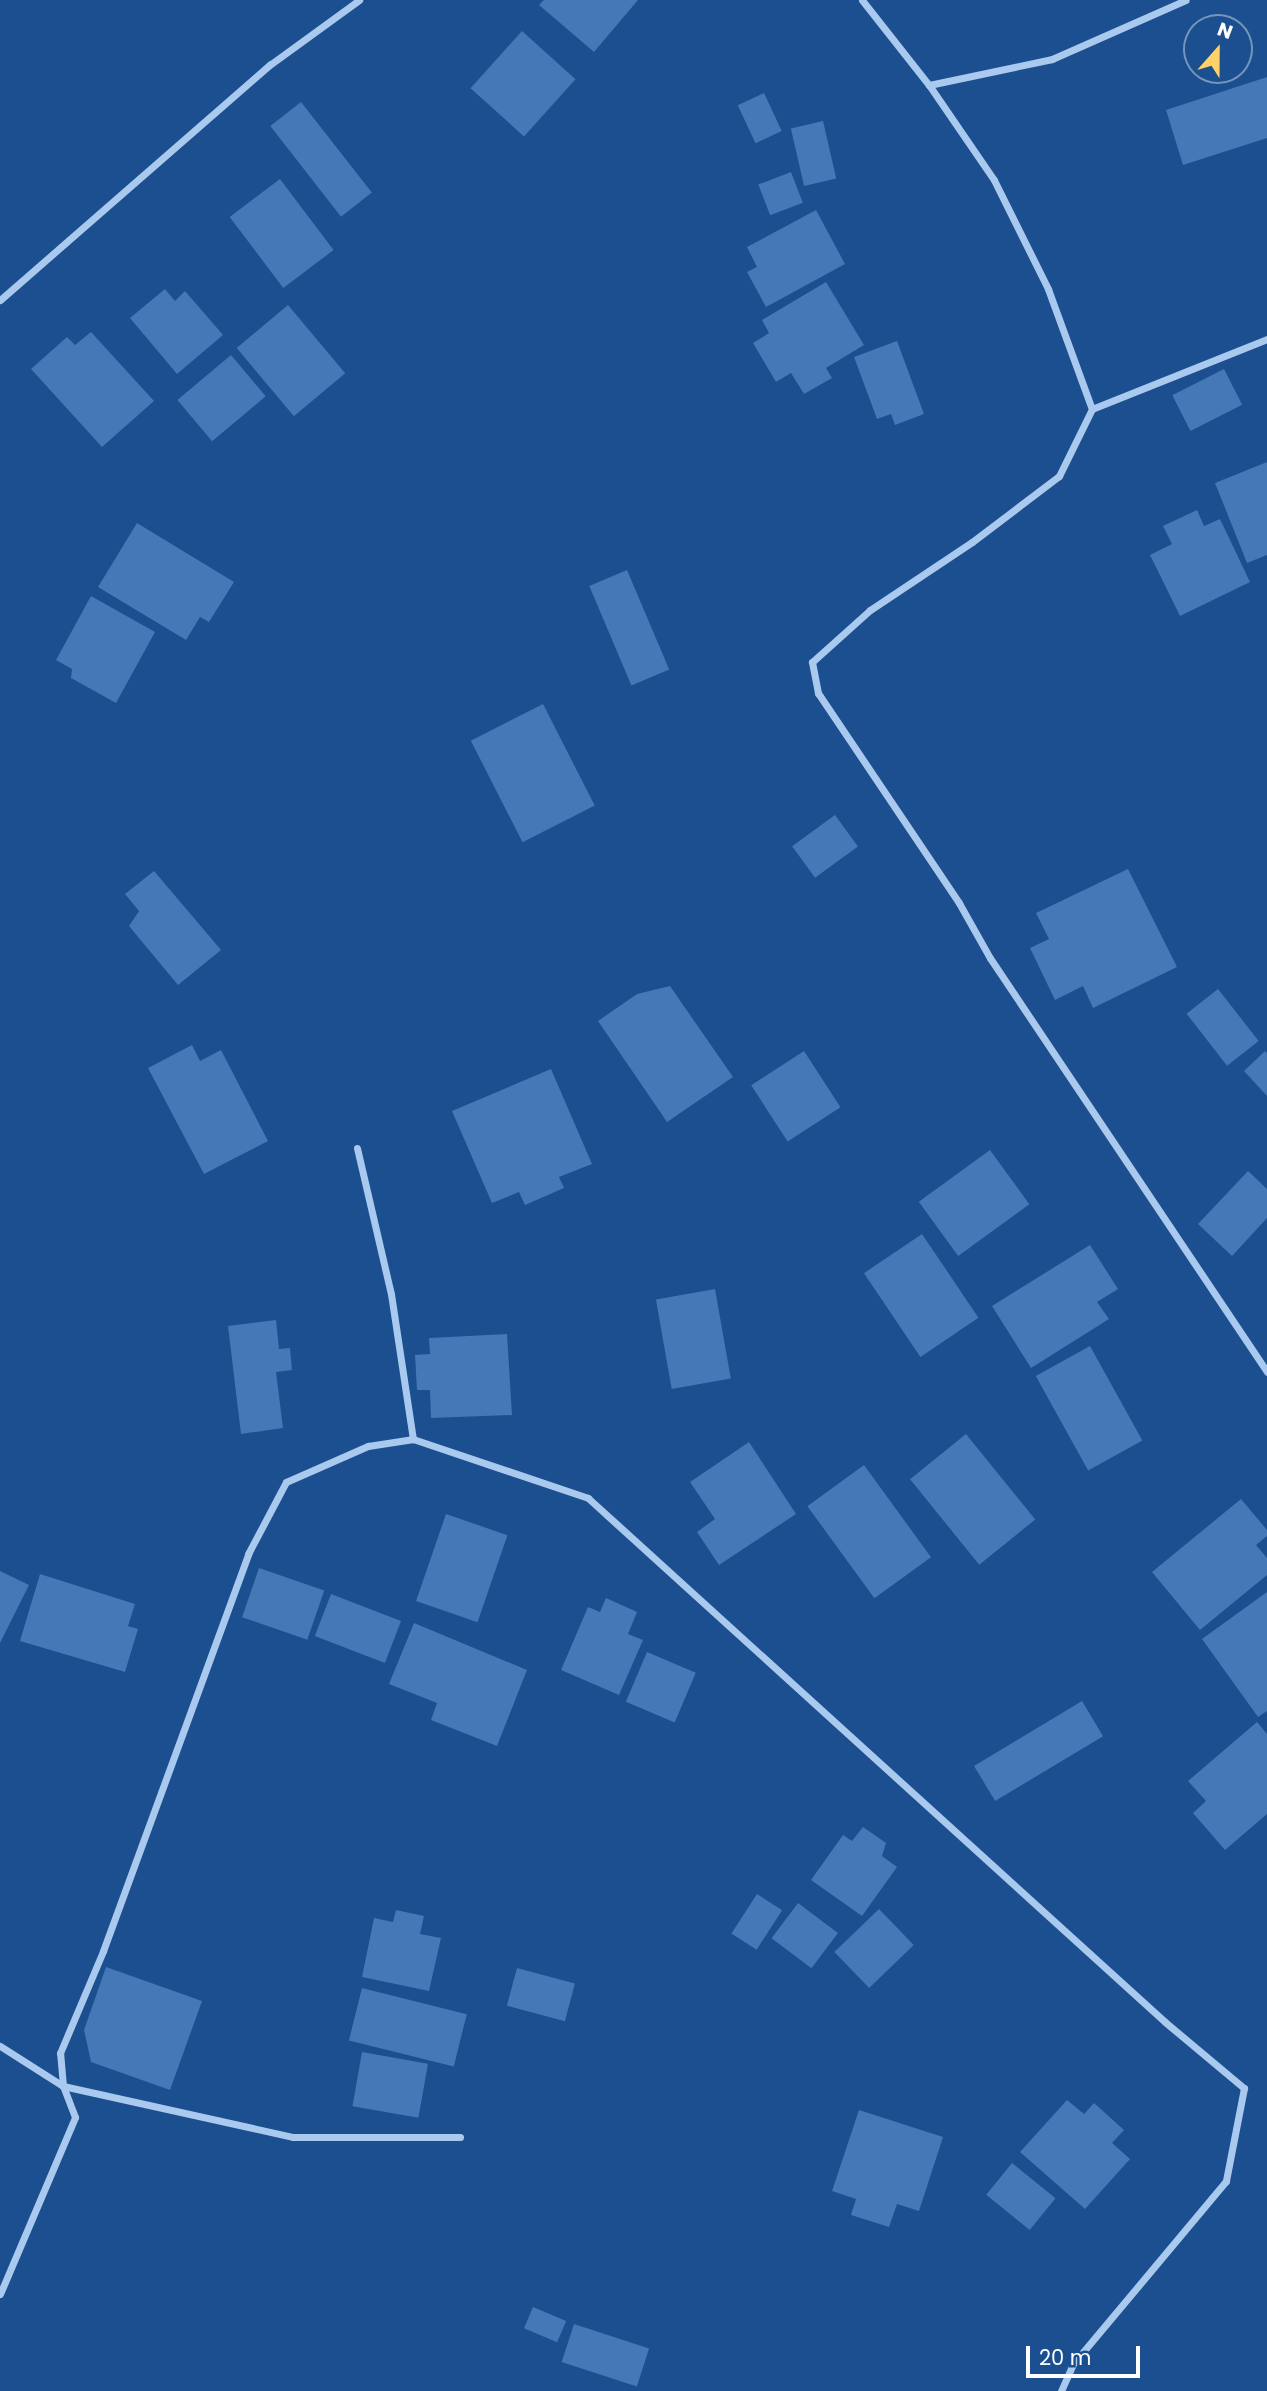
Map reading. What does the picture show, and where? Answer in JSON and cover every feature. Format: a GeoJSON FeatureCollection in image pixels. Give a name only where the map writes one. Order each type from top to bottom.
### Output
{"type":"FeatureCollection","features":[{"type":"Feature","properties":{"kind":"street"},"geometry":{"type":"LineString","coordinates":[[0,300],[271,64],[359,0]]}},
{"type":"Feature","properties":{"kind":"street"},"geometry":{"type":"LineString","coordinates":[[862,0],[929,85],[994,180],[1048,289],[1093,409]]}},
{"type":"Feature","properties":{"kind":"street"},"geometry":{"type":"LineString","coordinates":[[929,85],[1052,59],[1186,0]]}},
{"type":"Feature","properties":{"kind":"street"},"geometry":{"type":"LineString","coordinates":[[1267,339],[1093,409],[1059,476],[972,542],[870,610],[812,662],[818,693],[959,903],[990,958],[1267,1372]]}},
{"type":"Feature","properties":{"kind":"street"},"geometry":{"type":"LineString","coordinates":[[357,1148],[391,1294],[413,1439]]}},
{"type":"Feature","properties":{"kind":"street"},"geometry":{"type":"LineString","coordinates":[[0,2294],[75,2117],[63,2086],[60,2053],[103,1951],[248,1554],[286,1482],[368,1446],[413,1439],[588,1498],[1155,2013],[1244,2088],[1226,2181],[1073,2364],[1061,2391]]}},
{"type":"Feature","properties":{"kind":"street"},"geometry":{"type":"LineString","coordinates":[[0,2046],[63,2086],[293,2137],[460,2137]]}},
{"type":"Feature","properties":{"kind":"building"},"geometry":{"type":"Polygon","coordinates":[[[544,0],[638,0],[594,52],[539,5],[544,0]]]}},
{"type":"Feature","properties":{"kind":"building"},"geometry":{"type":"Polygon","coordinates":[[[522,31],[576,79],[524,136],[470,88],[522,31]]]}},
{"type":"Feature","properties":{"kind":"building"},"geometry":{"type":"Polygon","coordinates":[[[1267,77],[1267,138],[1183,165],[1166,110],[1246,84],[1253,84],[1253,82],[1267,77]]]}},
{"type":"Feature","properties":{"kind":"building"},"geometry":{"type":"Polygon","coordinates":[[[764,93],[782,131],[755,143],[738,105],[764,93]]]}},
{"type":"Feature","properties":{"kind":"building"},"geometry":{"type":"Polygon","coordinates":[[[301,102],[372,193],[341,217],[270,126],[301,102]]]}},
{"type":"Feature","properties":{"kind":"building"},"geometry":{"type":"Polygon","coordinates":[[[823,121],[836,178],[804,186],[791,128],[823,121]]]}},
{"type":"Feature","properties":{"kind":"building"},"geometry":{"type":"Polygon","coordinates":[[[791,172],[803,203],[770,215],[758,185],[791,172]]]}},
{"type":"Feature","properties":{"kind":"building"},"geometry":{"type":"Polygon","coordinates":[[[280,179],[334,250],[283,288],[230,217],[280,179]]]}},
{"type":"Feature","properties":{"kind":"building"},"geometry":{"type":"Polygon","coordinates":[[[816,210],[845,264],[766,307],[747,272],[757,267],[747,247],[816,210]]]}},
{"type":"Feature","properties":{"kind":"building"},"geometry":{"type":"Polygon","coordinates":[[[826,282],[864,345],[826,368],[832,378],[804,394],[791,373],[776,382],[753,343],[769,333],[762,320],[826,282]]]}},
{"type":"Feature","properties":{"kind":"building"},"geometry":{"type":"Polygon","coordinates":[[[165,289],[175,301],[185,291],[223,335],[177,374],[130,318],[165,289]]]}},
{"type":"Feature","properties":{"kind":"building"},"geometry":{"type":"Polygon","coordinates":[[[288,305],[345,373],[294,416],[237,348],[288,305]]]}},
{"type":"Feature","properties":{"kind":"building"},"geometry":{"type":"Polygon","coordinates":[[[91,332],[154,401],[102,447],[31,369],[67,337],[75,345],[91,332]]]}},
{"type":"Feature","properties":{"kind":"building"},"geometry":{"type":"Polygon","coordinates":[[[897,341],[924,414],[895,425],[891,414],[877,419],[854,357],[897,341]]]}},
{"type":"Feature","properties":{"kind":"building"},"geometry":{"type":"Polygon","coordinates":[[[231,355],[266,396],[212,441],[177,400],[231,355]]]}},
{"type":"Feature","properties":{"kind":"building"},"geometry":{"type":"Polygon","coordinates":[[[1224,369],[1242,405],[1190,431],[1172,395],[1224,369]]]}},
{"type":"Feature","properties":{"kind":"building"},"geometry":{"type":"Polygon","coordinates":[[[1267,462],[1267,555],[1247,563],[1215,483],[1267,462]]]}},
{"type":"Feature","properties":{"kind":"building"},"geometry":{"type":"Polygon","coordinates":[[[1197,510],[1204,526],[1220,519],[1250,582],[1180,616],[1150,555],[1172,544],[1163,526],[1197,510]]]}},
{"type":"Feature","properties":{"kind":"building"},"geometry":{"type":"Polygon","coordinates":[[[137,523],[234,582],[209,622],[200,617],[186,640],[98,587],[137,523]]]}},
{"type":"Feature","properties":{"kind":"building"},"geometry":{"type":"Polygon","coordinates":[[[627,570],[669,669],[631,685],[589,586],[627,570]]]}},
{"type":"Feature","properties":{"kind":"building"},"geometry":{"type":"Polygon","coordinates":[[[91,596],[155,632],[116,703],[71,678],[72,669],[56,660],[91,596]]]}},
{"type":"Feature","properties":{"kind":"building"},"geometry":{"type":"Polygon","coordinates":[[[543,704],[595,806],[523,842],[471,741],[543,704]]]}},
{"type":"Feature","properties":{"kind":"building"},"geometry":{"type":"Polygon","coordinates":[[[835,815],[858,847],[815,878],[792,846],[835,815]]]}},
{"type":"Feature","properties":{"kind":"building"},"geometry":{"type":"Polygon","coordinates":[[[1128,869],[1177,967],[1093,1008],[1083,986],[1055,1000],[1030,948],[1049,939],[1036,913],[1128,869]]]}},
{"type":"Feature","properties":{"kind":"building"},"geometry":{"type":"Polygon","coordinates":[[[154,871],[221,950],[178,985],[129,926],[139,911],[125,894],[154,871]]]}},
{"type":"Feature","properties":{"kind":"building"},"geometry":{"type":"Polygon","coordinates":[[[670,986],[733,1077],[667,1122],[598,1021],[637,994],[670,986]]]}},
{"type":"Feature","properties":{"kind":"building"},"geometry":{"type":"Polygon","coordinates":[[[1218,989],[1259,1041],[1227,1066],[1186,1014],[1218,989]]]}},
{"type":"Feature","properties":{"kind":"building"},"geometry":{"type":"Polygon","coordinates":[[[192,1045],[200,1061],[221,1050],[268,1141],[204,1174],[148,1068],[192,1045]]]}},
{"type":"Feature","properties":{"kind":"building"},"geometry":{"type":"Polygon","coordinates":[[[804,1051],[840,1107],[788,1142],[751,1085],[804,1051]]]}},
{"type":"Feature","properties":{"kind":"building"},"geometry":{"type":"Polygon","coordinates":[[[1265,1051],[1267,1053],[1267,1096],[1244,1071],[1265,1051]]]}},
{"type":"Feature","properties":{"kind":"building"},"geometry":{"type":"Polygon","coordinates":[[[551,1069],[592,1164],[559,1177],[564,1188],[525,1205],[519,1192],[492,1203],[452,1111],[551,1069]]]}},
{"type":"Feature","properties":{"kind":"building"},"geometry":{"type":"Polygon","coordinates":[[[990,1150],[1029,1204],[958,1256],[919,1202],[990,1150]]]}},
{"type":"Feature","properties":{"kind":"building"},"geometry":{"type":"Polygon","coordinates":[[[1248,1171],[1267,1189],[1267,1218],[1232,1256],[1198,1224],[1248,1171]]]}},
{"type":"Feature","properties":{"kind":"building"},"geometry":{"type":"Polygon","coordinates":[[[922,1234],[978,1318],[920,1357],[864,1273],[922,1234]]]}},
{"type":"Feature","properties":{"kind":"building"},"geometry":{"type":"Polygon","coordinates":[[[1090,1245],[1118,1289],[1097,1302],[1109,1319],[1031,1368],[992,1306],[1090,1245]]]}},
{"type":"Feature","properties":{"kind":"building"},"geometry":{"type":"Polygon","coordinates":[[[715,1289],[731,1379],[672,1389],[656,1299],[715,1289]]]}},
{"type":"Feature","properties":{"kind":"building"},"geometry":{"type":"Polygon","coordinates":[[[276,1320],[279,1349],[290,1348],[292,1370],[276,1372],[283,1428],[241,1434],[228,1326],[276,1320]]]}},
{"type":"Feature","properties":{"kind":"building"},"geometry":{"type":"Polygon","coordinates":[[[507,1334],[512,1415],[431,1418],[430,1390],[417,1390],[415,1355],[430,1354],[429,1338],[507,1334]]]}},
{"type":"Feature","properties":{"kind":"building"},"geometry":{"type":"Polygon","coordinates":[[[1090,1346],[1142,1440],[1088,1471],[1036,1376],[1090,1346]]]}},
{"type":"Feature","properties":{"kind":"building"},"geometry":{"type":"Polygon","coordinates":[[[966,1434],[1035,1519],[979,1565],[910,1479],[966,1434]]]}},
{"type":"Feature","properties":{"kind":"building"},"geometry":{"type":"Polygon","coordinates":[[[749,1442],[796,1514],[719,1565],[697,1532],[715,1519],[690,1482],[749,1442]]]}},
{"type":"Feature","properties":{"kind":"building"},"geometry":{"type":"Polygon","coordinates":[[[864,1465],[931,1557],[874,1598],[807,1506],[864,1465]]]}},
{"type":"Feature","properties":{"kind":"building"},"geometry":{"type":"Polygon","coordinates":[[[1241,1499],[1267,1530],[1267,1536],[1256,1545],[1267,1558],[1267,1575],[1200,1630],[1152,1572],[1241,1499]]]}},
{"type":"Feature","properties":{"kind":"building"},"geometry":{"type":"Polygon","coordinates":[[[446,1514],[507,1535],[478,1622],[416,1601],[446,1514]]]}},
{"type":"Feature","properties":{"kind":"building"},"geometry":{"type":"Polygon","coordinates":[[[259,1568],[324,1590],[307,1640],[242,1617],[259,1568]]]}},
{"type":"Feature","properties":{"kind":"building"},"geometry":{"type":"Polygon","coordinates":[[[0,1571],[29,1585],[0,1643],[0,1571]]]}},
{"type":"Feature","properties":{"kind":"building"},"geometry":{"type":"Polygon","coordinates":[[[40,1574],[135,1604],[128,1626],[138,1629],[125,1672],[20,1641],[40,1574]]]}},
{"type":"Feature","properties":{"kind":"building"},"geometry":{"type":"Polygon","coordinates":[[[1267,1592],[1267,1711],[1258,1717],[1202,1639],[1267,1592]]]}},
{"type":"Feature","properties":{"kind":"building"},"geometry":{"type":"Polygon","coordinates":[[[331,1594],[401,1621],[385,1663],[315,1636],[331,1594]]]}},
{"type":"Feature","properties":{"kind":"building"},"geometry":{"type":"Polygon","coordinates":[[[606,1598],[637,1612],[628,1634],[643,1640],[619,1695],[561,1670],[588,1607],[600,1612],[606,1598]]]}},
{"type":"Feature","properties":{"kind":"building"},"geometry":{"type":"Polygon","coordinates":[[[414,1623],[527,1670],[497,1746],[431,1720],[437,1703],[389,1684],[414,1623]]]}},
{"type":"Feature","properties":{"kind":"building"},"geometry":{"type":"Polygon","coordinates":[[[647,1652],[696,1673],[675,1722],[626,1702],[647,1652]]]}},
{"type":"Feature","properties":{"kind":"building"},"geometry":{"type":"Polygon","coordinates":[[[1082,1701],[1103,1736],[995,1801],[974,1766],[1082,1701]]]}},
{"type":"Feature","properties":{"kind":"building"},"geometry":{"type":"Polygon","coordinates":[[[1257,1722],[1267,1734],[1267,1814],[1225,1850],[1193,1813],[1206,1801],[1188,1781],[1257,1722]]]}},
{"type":"Feature","properties":{"kind":"building"},"geometry":{"type":"Polygon","coordinates":[[[863,1827],[886,1843],[882,1856],[897,1867],[862,1916],[811,1880],[843,1835],[852,1841],[863,1827]]]}},
{"type":"Feature","properties":{"kind":"building"},"geometry":{"type":"Polygon","coordinates":[[[757,1894],[782,1910],[757,1950],[731,1933],[757,1894]]]}},
{"type":"Feature","properties":{"kind":"building"},"geometry":{"type":"Polygon","coordinates":[[[798,1903],[838,1933],[811,1968],[772,1938],[798,1903]]]}},
{"type":"Feature","properties":{"kind":"building"},"geometry":{"type":"Polygon","coordinates":[[[879,1909],[914,1945],[869,1988],[834,1952],[879,1909]]]}},
{"type":"Feature","properties":{"kind":"building"},"geometry":{"type":"Polygon","coordinates":[[[396,1910],[424,1916],[420,1934],[441,1938],[429,1991],[362,1977],[374,1918],[393,1922],[396,1910]]]}},
{"type":"Feature","properties":{"kind":"building"},"geometry":{"type":"Polygon","coordinates":[[[106,1967],[202,2001],[170,2090],[91,2062],[84,2030],[106,1967]]]}},
{"type":"Feature","properties":{"kind":"building"},"geometry":{"type":"Polygon","coordinates":[[[517,1968],[575,1984],[565,2021],[507,2006],[517,1968]]]}},
{"type":"Feature","properties":{"kind":"building"},"geometry":{"type":"Polygon","coordinates":[[[362,1988],[467,2014],[454,2067],[349,2040],[362,1988]]]}},
{"type":"Feature","properties":{"kind":"building"},"geometry":{"type":"Polygon","coordinates":[[[362,2052],[428,2064],[418,2118],[352,2106],[362,2052]]]}},
{"type":"Feature","properties":{"kind":"building"},"geometry":{"type":"Polygon","coordinates":[[[1067,2100],[1084,2114],[1094,2103],[1124,2130],[1112,2143],[1130,2159],[1085,2209],[1020,2152],[1067,2100]]]}},
{"type":"Feature","properties":{"kind":"building"},"geometry":{"type":"Polygon","coordinates":[[[859,2110],[943,2137],[919,2211],[897,2204],[889,2227],[851,2215],[856,2199],[832,2191],[859,2110]]]}},
{"type":"Feature","properties":{"kind":"building"},"geometry":{"type":"Polygon","coordinates":[[[1012,2163],[1056,2198],[1030,2230],[986,2195],[1012,2163]]]}},
{"type":"Feature","properties":{"kind":"building"},"geometry":{"type":"Polygon","coordinates":[[[533,2307],[566,2321],[557,2342],[524,2328],[533,2307]]]}},
{"type":"Feature","properties":{"kind":"building"},"geometry":{"type":"Polygon","coordinates":[[[574,2324],[649,2348],[637,2386],[562,2362],[574,2324]]]}}]}
